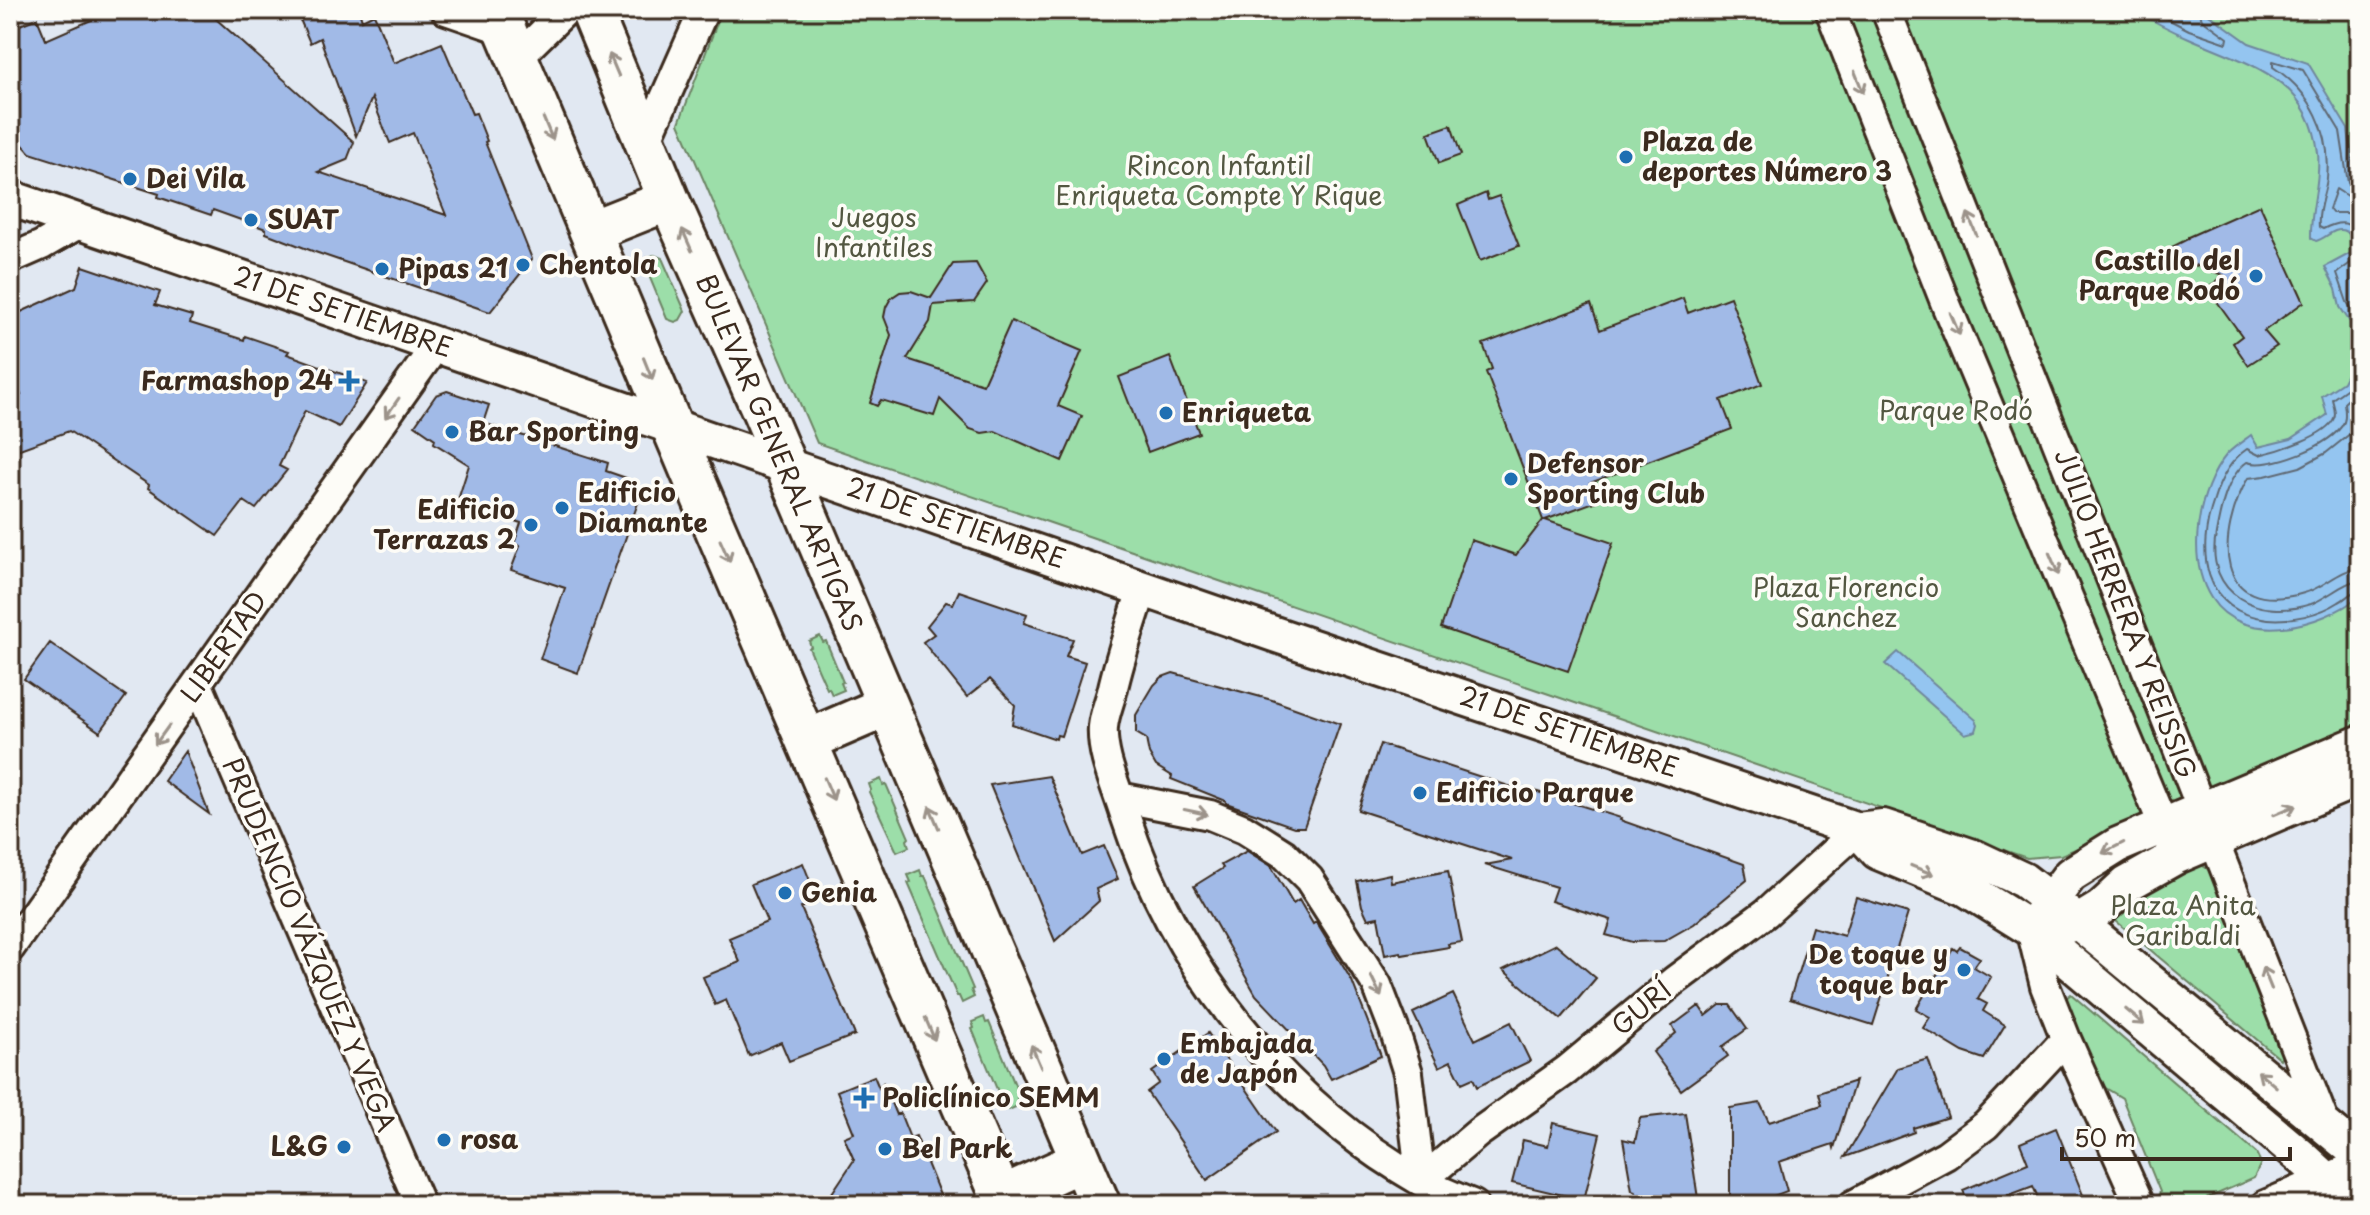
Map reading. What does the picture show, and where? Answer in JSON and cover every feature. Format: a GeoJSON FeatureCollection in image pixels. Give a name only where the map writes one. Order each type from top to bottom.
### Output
{"type":"FeatureCollection","features":[{"type":"Feature","properties":{"kind":"main road","name":"BULEVAR GENERAL ARTIGAS"},"geometry":{"type":"LineString","coordinates":[[591,10],[669,200],[1100,1205]]}},
{"type":"Feature","properties":{"kind":"main road"},"geometry":{"type":"LineString","coordinates":[[507,33],[1003,1201],[1081,1161]]}},
{"type":"Feature","properties":{"kind":"main road"},"geometry":{"type":"LineString","coordinates":[[591,231],[669,200]]}},
{"type":"Feature","properties":{"kind":"main road"},"geometry":{"type":"LineString","coordinates":[[808,740],[887,706]]}},
{"type":"Feature","properties":{"kind":"street"},"geometry":{"type":"LineString","coordinates":[[446,10],[507,33],[566,10]]}},
{"type":"Feature","properties":{"kind":"street"},"geometry":{"type":"LineString","coordinates":[[646,141],[704,10]]}},
{"type":"Feature","properties":{"kind":"street","name":"JULIO HERRERA Y REISSIG"},"geometry":{"type":"LineString","coordinates":[[1830,10],[1947,307],[2170,841]]}},
{"type":"Feature","properties":{"kind":"street","name":"JULIO HERRERA Y REISSIG"},"geometry":{"type":"LineString","coordinates":[[1886,10],[2022,346],[2206,825],[2327,1129]]}},
{"type":"Feature","properties":{"kind":"street","name":"21 DE SETIEMBRE"},"geometry":{"type":"LineString","coordinates":[[10,198],[672,427],[1858,830],[1883,827],[1976,858],[2023,880],[2078,922],[2360,1155]]}},
{"type":"Feature","properties":{"kind":"street"},"geometry":{"type":"LineString","coordinates":[[10,259],[80,223]]}},
{"type":"Feature","properties":{"kind":"street","name":"LIBERTAD"},"geometry":{"type":"LineString","coordinates":[[10,948],[437,344]]}},
{"type":"Feature","properties":{"kind":"street"},"geometry":{"type":"LineString","coordinates":[[1143,587],[1120,658],[1103,728],[1108,763],[1133,838],[1179,934],[1207,982],[1275,1066],[1359,1141],[1421,1181],[1474,1205]]}},
{"type":"Feature","properties":{"kind":"street","name":"PRUDENCIO VÁZQUEZ Y VEGA"},"geometry":{"type":"LineString","coordinates":[[198,685],[420,1205]]}},
{"type":"Feature","properties":{"kind":"street"},"geometry":{"type":"LineString","coordinates":[[2140,1205],[2045,986],[2031,929],[2049,900],[2084,863],[2118,845],[2170,841],[2360,743]]}},
{"type":"Feature","properties":{"kind":"street"},"geometry":{"type":"LineString","coordinates":[[2206,825],[2360,778]]}},
{"type":"Feature","properties":{"kind":"street"},"geometry":{"type":"LineString","coordinates":[[1119,797],[1210,815],[1244,829],[1284,854],[1309,879],[1377,985],[1394,1029],[1408,1073],[1421,1181]]}},
{"type":"Feature","properties":{"kind":"street","name":"21 DE SETIEMBRE"},"geometry":{"type":"LineString","coordinates":[[1858,830],[1878,852],[1965,888],[2031,929],[2354,1205]]}},
{"type":"Feature","properties":{"kind":"street","name":"GURÍ"},"geometry":{"type":"LineString","coordinates":[[1421,1181],[1478,1133],[1567,1070],[1674,981],[1766,913],[1858,830]]}},
{"type":"Feature","properties":{"kind":"street"},"geometry":{"type":"LineString","coordinates":[[2031,929],[2057,929],[2078,922],[2101,908],[2170,841]]}},
{"type":"Feature","properties":{"kind":"street"},"geometry":{"type":"LineString","coordinates":[[1853,1205],[1946,1155],[1986,1125],[2066,1039]]}},
{"type":"Feature","properties":{"kind":"street"},"geometry":{"type":"LineString","coordinates":[[2265,1205],[2360,1164]]}},
{"type":"Feature","properties":{"kind":"green space","name":"Parque Rodó"},"geometry":{"type":"Polygon","coordinates":[[[722,10],[2360,10],[2360,730],[2061,855],[2027,858],[817,443],[679,123],[722,10]]]}},
{"type":"Feature","properties":{"kind":"green space"},"geometry":{"type":"Polygon","coordinates":[[[654,255],[662,258],[685,311],[675,322],[667,319],[645,266],[648,257],[654,255]]]}},
{"type":"Feature","properties":{"kind":"green space"},"geometry":{"type":"Polygon","coordinates":[[[820,636],[823,642],[826,641],[843,682],[844,690],[832,695],[809,648],[809,641],[820,636]]]}},
{"type":"Feature","properties":{"kind":"green space"},"geometry":{"type":"Polygon","coordinates":[[[881,779],[909,838],[909,847],[897,852],[869,792],[869,784],[881,779]]]}},
{"type":"Feature","properties":{"kind":"green space","name":"Plaza Anita Garibaldi"},"geometry":{"type":"Polygon","coordinates":[[[2200,864],[2209,870],[2284,1054],[2280,1059],[2116,921],[2116,916],[2145,892],[2200,864]]]}},
{"type":"Feature","properties":{"kind":"green space"},"geometry":{"type":"Polygon","coordinates":[[[920,870],[973,989],[974,997],[962,1003],[908,883],[911,882],[908,875],[920,870]]]}},
{"type":"Feature","properties":{"kind":"green space"},"geometry":{"type":"Polygon","coordinates":[[[2071,994],[2256,1153],[2261,1163],[2254,1178],[2192,1205],[2157,1205],[2155,1201],[2160,1192],[2122,1098],[2104,1087],[2065,999],[2071,994]]]}},
{"type":"Feature","properties":{"kind":"green space"},"geometry":{"type":"Polygon","coordinates":[[[984,1017],[986,1023],[989,1022],[1020,1097],[1017,1098],[1020,1105],[1009,1110],[1003,1104],[972,1029],[972,1022],[984,1017]]]}},
{"type":"Feature","properties":{"kind":"water"},"geometry":{"type":"Polygon","coordinates":[[[2134,10],[2203,10],[2249,43],[2308,63],[2348,129],[2355,180],[2360,182],[2360,596],[2326,616],[2305,623],[2262,627],[2243,623],[2225,614],[2211,598],[2203,582],[2197,544],[2198,524],[2208,486],[2227,454],[2251,435],[2258,447],[2291,439],[2327,415],[2322,396],[2343,382],[2354,360],[2350,322],[2340,307],[2336,289],[2325,267],[2351,253],[2352,240],[2348,233],[2340,230],[2316,241],[2311,238],[2318,153],[2313,128],[2303,107],[2289,91],[2254,66],[2175,32],[2134,10]]]}},
{"type":"Feature","properties":{"kind":"water"},"geometry":{"type":"Polygon","coordinates":[[[1898,652],[1976,720],[1976,731],[1965,734],[1885,664],[1898,652]]]}},
{"type":"Feature","properties":{"kind":"building"},"geometry":{"type":"Polygon","coordinates":[[[114,10],[206,10],[354,142],[347,160],[318,172],[446,215],[413,133],[390,143],[372,98],[356,136],[320,38],[310,43],[296,10],[359,10],[362,20],[374,14],[394,63],[442,43],[472,114],[476,113],[532,259],[490,312],[315,252],[266,233],[266,229],[213,210],[211,215],[158,197],[159,194],[30,153],[10,130],[10,29],[37,18],[46,40],[114,10]]]}},
{"type":"Feature","properties":{"kind":"building"},"geometry":{"type":"Polygon","coordinates":[[[1451,125],[1461,155],[1439,163],[1428,133],[1451,125]]]}},
{"type":"Feature","properties":{"kind":"building"},"geometry":{"type":"Polygon","coordinates":[[[1486,193],[1488,200],[1499,196],[1519,246],[1480,261],[1458,205],[1486,193]]]}},
{"type":"Feature","properties":{"kind":"building","name":"Castillo del Parque Rodó"},"geometry":{"type":"Polygon","coordinates":[[[2260,205],[2304,302],[2264,331],[2277,346],[2248,365],[2233,343],[2242,336],[2208,289],[2223,275],[2160,253],[2260,205]]]}},
{"type":"Feature","properties":{"kind":"building"},"geometry":{"type":"Polygon","coordinates":[[[976,263],[987,283],[974,302],[933,305],[930,322],[907,359],[983,384],[1011,321],[1082,351],[1058,406],[1082,416],[1062,461],[995,431],[982,433],[970,429],[940,399],[934,416],[881,400],[877,406],[870,403],[891,335],[884,317],[891,298],[900,292],[911,291],[931,298],[953,264],[976,263]]]}},
{"type":"Feature","properties":{"kind":"building"},"geometry":{"type":"Polygon","coordinates":[[[83,266],[160,292],[155,305],[192,316],[190,323],[244,340],[245,336],[367,383],[339,427],[305,411],[279,466],[287,470],[256,509],[244,501],[217,536],[69,431],[17,450],[10,432],[10,400],[21,395],[10,370],[10,317],[76,287],[83,266]]]}},
{"type":"Feature","properties":{"kind":"building"},"geometry":{"type":"Polygon","coordinates":[[[1730,297],[1762,384],[1721,400],[1732,429],[1590,483],[1597,501],[1545,520],[1613,543],[1568,671],[1441,628],[1471,540],[1516,555],[1543,520],[1486,372],[1492,369],[1483,344],[1591,304],[1600,330],[1683,298],[1688,313],[1730,297]]]}},
{"type":"Feature","properties":{"kind":"building"},"geometry":{"type":"Polygon","coordinates":[[[1170,357],[1199,433],[1148,452],[1119,377],[1170,357]]]}},
{"type":"Feature","properties":{"kind":"building"},"geometry":{"type":"Polygon","coordinates":[[[447,391],[489,405],[483,423],[608,463],[606,471],[626,478],[623,489],[632,492],[630,497],[639,500],[578,673],[540,659],[565,588],[511,570],[520,546],[514,544],[521,523],[457,503],[469,465],[434,443],[435,439],[415,425],[436,395],[447,391]]]}},
{"type":"Feature","properties":{"kind":"building"},"geometry":{"type":"Polygon","coordinates":[[[959,591],[1027,614],[1024,623],[1073,639],[1066,656],[1085,662],[1061,736],[1057,735],[1056,739],[1012,724],[1015,705],[990,679],[967,697],[923,642],[934,634],[927,626],[946,602],[953,604],[959,591]]]}},
{"type":"Feature","properties":{"kind":"building"},"geometry":{"type":"Polygon","coordinates":[[[50,643],[126,696],[100,732],[24,679],[50,643]]]}},
{"type":"Feature","properties":{"kind":"building"},"geometry":{"type":"Polygon","coordinates":[[[1173,673],[1272,700],[1340,724],[1304,827],[1294,827],[1226,803],[1171,779],[1172,776],[1156,766],[1146,739],[1136,733],[1136,715],[1154,685],[1162,677],[1173,673]]]}},
{"type":"Feature","properties":{"kind":"building"},"geometry":{"type":"Polygon","coordinates":[[[1380,744],[1524,791],[1525,788],[1621,818],[1744,864],[1747,880],[1694,924],[1664,941],[1632,942],[1606,935],[1611,920],[1551,901],[1556,887],[1485,865],[1512,860],[1358,810],[1380,744]]]}},
{"type":"Feature","properties":{"kind":"building"},"geometry":{"type":"Polygon","coordinates":[[[185,751],[209,814],[164,781],[185,751]]]}},
{"type":"Feature","properties":{"kind":"building"},"geometry":{"type":"Polygon","coordinates":[[[1049,776],[1082,855],[1104,846],[1118,879],[1096,889],[1099,901],[1055,941],[990,785],[1049,776]]]}},
{"type":"Feature","properties":{"kind":"building"},"geometry":{"type":"Polygon","coordinates":[[[1247,851],[1271,866],[1293,904],[1299,900],[1313,924],[1316,922],[1352,981],[1381,1056],[1331,1079],[1323,1065],[1256,995],[1194,886],[1223,868],[1221,865],[1247,851]]]}},
{"type":"Feature","properties":{"kind":"building"},"geometry":{"type":"Polygon","coordinates":[[[803,863],[818,901],[801,908],[855,1035],[789,1061],[781,1042],[749,1056],[726,1000],[715,1005],[703,977],[740,962],[729,938],[767,922],[751,884],[803,863]]]}},
{"type":"Feature","properties":{"kind":"building"},"geometry":{"type":"Polygon","coordinates":[[[1448,871],[1462,942],[1402,955],[1401,952],[1385,955],[1378,917],[1368,919],[1357,881],[1390,874],[1391,882],[1448,871]]]}},
{"type":"Feature","properties":{"kind":"building"},"geometry":{"type":"Polygon","coordinates":[[[1856,897],[1908,913],[1873,1025],[1790,999],[1812,927],[1844,936],[1856,897]]]}},
{"type":"Feature","properties":{"kind":"building"},"geometry":{"type":"Polygon","coordinates":[[[1556,944],[1596,978],[1561,1019],[1503,970],[1556,944]]]}},
{"type":"Feature","properties":{"kind":"building"},"geometry":{"type":"Polygon","coordinates":[[[1960,947],[1980,958],[1974,967],[1991,977],[1978,999],[1987,1004],[1983,1011],[2005,1025],[1984,1059],[1963,1052],[1923,1028],[1930,1017],[1916,1009],[1953,948],[1957,951],[1960,947]]]}},
{"type":"Feature","properties":{"kind":"building"},"geometry":{"type":"Polygon","coordinates":[[[1453,994],[1475,1040],[1511,1022],[1530,1061],[1477,1087],[1473,1078],[1462,1083],[1451,1061],[1439,1067],[1413,1013],[1453,994]]]}},
{"type":"Feature","properties":{"kind":"building"},"geometry":{"type":"Polygon","coordinates":[[[1720,1005],[1730,1005],[1747,1029],[1722,1047],[1728,1056],[1681,1090],[1653,1052],[1676,1033],[1672,1026],[1699,1006],[1706,1016],[1720,1005]]]}},
{"type":"Feature","properties":{"kind":"building"},"geometry":{"type":"Polygon","coordinates":[[[1208,1033],[1276,1132],[1207,1180],[1147,1092],[1159,1083],[1152,1072],[1208,1033]]]}},
{"type":"Feature","properties":{"kind":"building"},"geometry":{"type":"Polygon","coordinates":[[[1928,1059],[1948,1117],[1913,1128],[1914,1132],[1845,1157],[1898,1068],[1928,1059]]]}},
{"type":"Feature","properties":{"kind":"building","name":"Bel Park"},"geometry":{"type":"Polygon","coordinates":[[[874,1076],[879,1088],[883,1083],[896,1115],[900,1113],[910,1138],[916,1136],[944,1205],[824,1205],[854,1160],[844,1137],[854,1133],[837,1091],[874,1076]]]}},
{"type":"Feature","properties":{"kind":"building"},"geometry":{"type":"Polygon","coordinates":[[[1855,1081],[1834,1148],[1833,1144],[1779,1162],[1787,1191],[1763,1200],[1760,1205],[1749,1205],[1744,1200],[1730,1201],[1730,1108],[1760,1103],[1769,1122],[1822,1105],[1819,1093],[1855,1081]]]}},
{"type":"Feature","properties":{"kind":"building"},"geometry":{"type":"Polygon","coordinates":[[[1685,1113],[1699,1205],[1640,1205],[1632,1190],[1623,1139],[1635,1142],[1640,1118],[1685,1113]]]}},
{"type":"Feature","properties":{"kind":"building"},"geometry":{"type":"Polygon","coordinates":[[[1553,1123],[1600,1134],[1584,1200],[1512,1183],[1523,1140],[1548,1146],[1553,1123]]]}},
{"type":"Feature","properties":{"kind":"building"},"geometry":{"type":"Polygon","coordinates":[[[2056,1128],[2087,1205],[2041,1205],[2033,1186],[1983,1205],[1969,1205],[1963,1190],[2028,1163],[2020,1143],[2056,1128]]]}},
{"type":"Feature","properties":{"kind":"place","name":"Plaza de deportes Número 3"},"geometry":{"type":"Point","coordinates":[1626,157]}},
{"type":"Feature","properties":{"kind":"place","name":"Dei Vila"},"geometry":{"type":"Point","coordinates":[130,179]}},
{"type":"Feature","properties":{"kind":"place","name":"SUAT"},"geometry":{"type":"Point","coordinates":[251,220]}},
{"type":"Feature","properties":{"kind":"place","name":"Chentola"},"geometry":{"type":"Point","coordinates":[523,265]}},
{"type":"Feature","properties":{"kind":"place","name":"Pipas 21"},"geometry":{"type":"Point","coordinates":[382,269]}},
{"type":"Feature","properties":{"kind":"place","name":"Castillo del Parque Rodó"},"geometry":{"type":"Point","coordinates":[2256,276]}},
{"type":"Feature","properties":{"kind":"place","name":"Farmashop 24"},"geometry":{"type":"Point","coordinates":[349,381]}},
{"type":"Feature","properties":{"kind":"place","name":"Enriqueta"},"geometry":{"type":"Point","coordinates":[1166,413]}},
{"type":"Feature","properties":{"kind":"place","name":"Bar Sporting"},"geometry":{"type":"Point","coordinates":[452,432]}},
{"type":"Feature","properties":{"kind":"place","name":"Defensor Sporting Club"},"geometry":{"type":"Point","coordinates":[1511,479]}},
{"type":"Feature","properties":{"kind":"place","name":"Edificio Diamante"},"geometry":{"type":"Point","coordinates":[562,508]}},
{"type":"Feature","properties":{"kind":"place","name":"Edificio Terrazas 2"},"geometry":{"type":"Point","coordinates":[531,525]}},
{"type":"Feature","properties":{"kind":"place","name":"Edificio Parque"},"geometry":{"type":"Point","coordinates":[1420,793]}},
{"type":"Feature","properties":{"kind":"place","name":"Genia"},"geometry":{"type":"Point","coordinates":[785,893]}},
{"type":"Feature","properties":{"kind":"place","name":"De toque y toque bar"},"geometry":{"type":"Point","coordinates":[1964,970]}},
{"type":"Feature","properties":{"kind":"place","name":"Embajada de Japón"},"geometry":{"type":"Point","coordinates":[1164,1059]}},
{"type":"Feature","properties":{"kind":"place","name":"Policlínico SEMM"},"geometry":{"type":"Point","coordinates":[864,1098]}},
{"type":"Feature","properties":{"kind":"place","name":"rosa"},"geometry":{"type":"Point","coordinates":[444,1140]}},
{"type":"Feature","properties":{"kind":"place","name":"L&G"},"geometry":{"type":"Point","coordinates":[344,1147]}},
{"type":"Feature","properties":{"kind":"place","name":"Bel Park"},"geometry":{"type":"Point","coordinates":[885,1149]}},
{"type":"Feature","properties":{"kind":"park label","name":"Rincon Infantil Enriqueta Compte Y Rique"},"geometry":{"type":"Point","coordinates":[1219,181]}},
{"type":"Feature","properties":{"kind":"park label","name":"Juegos Infantiles"},"geometry":{"type":"Point","coordinates":[874,233]}},
{"type":"Feature","properties":{"kind":"park label","name":"Plaza Florencio Sanchez"},"geometry":{"type":"Point","coordinates":[1846,603]}}]}
